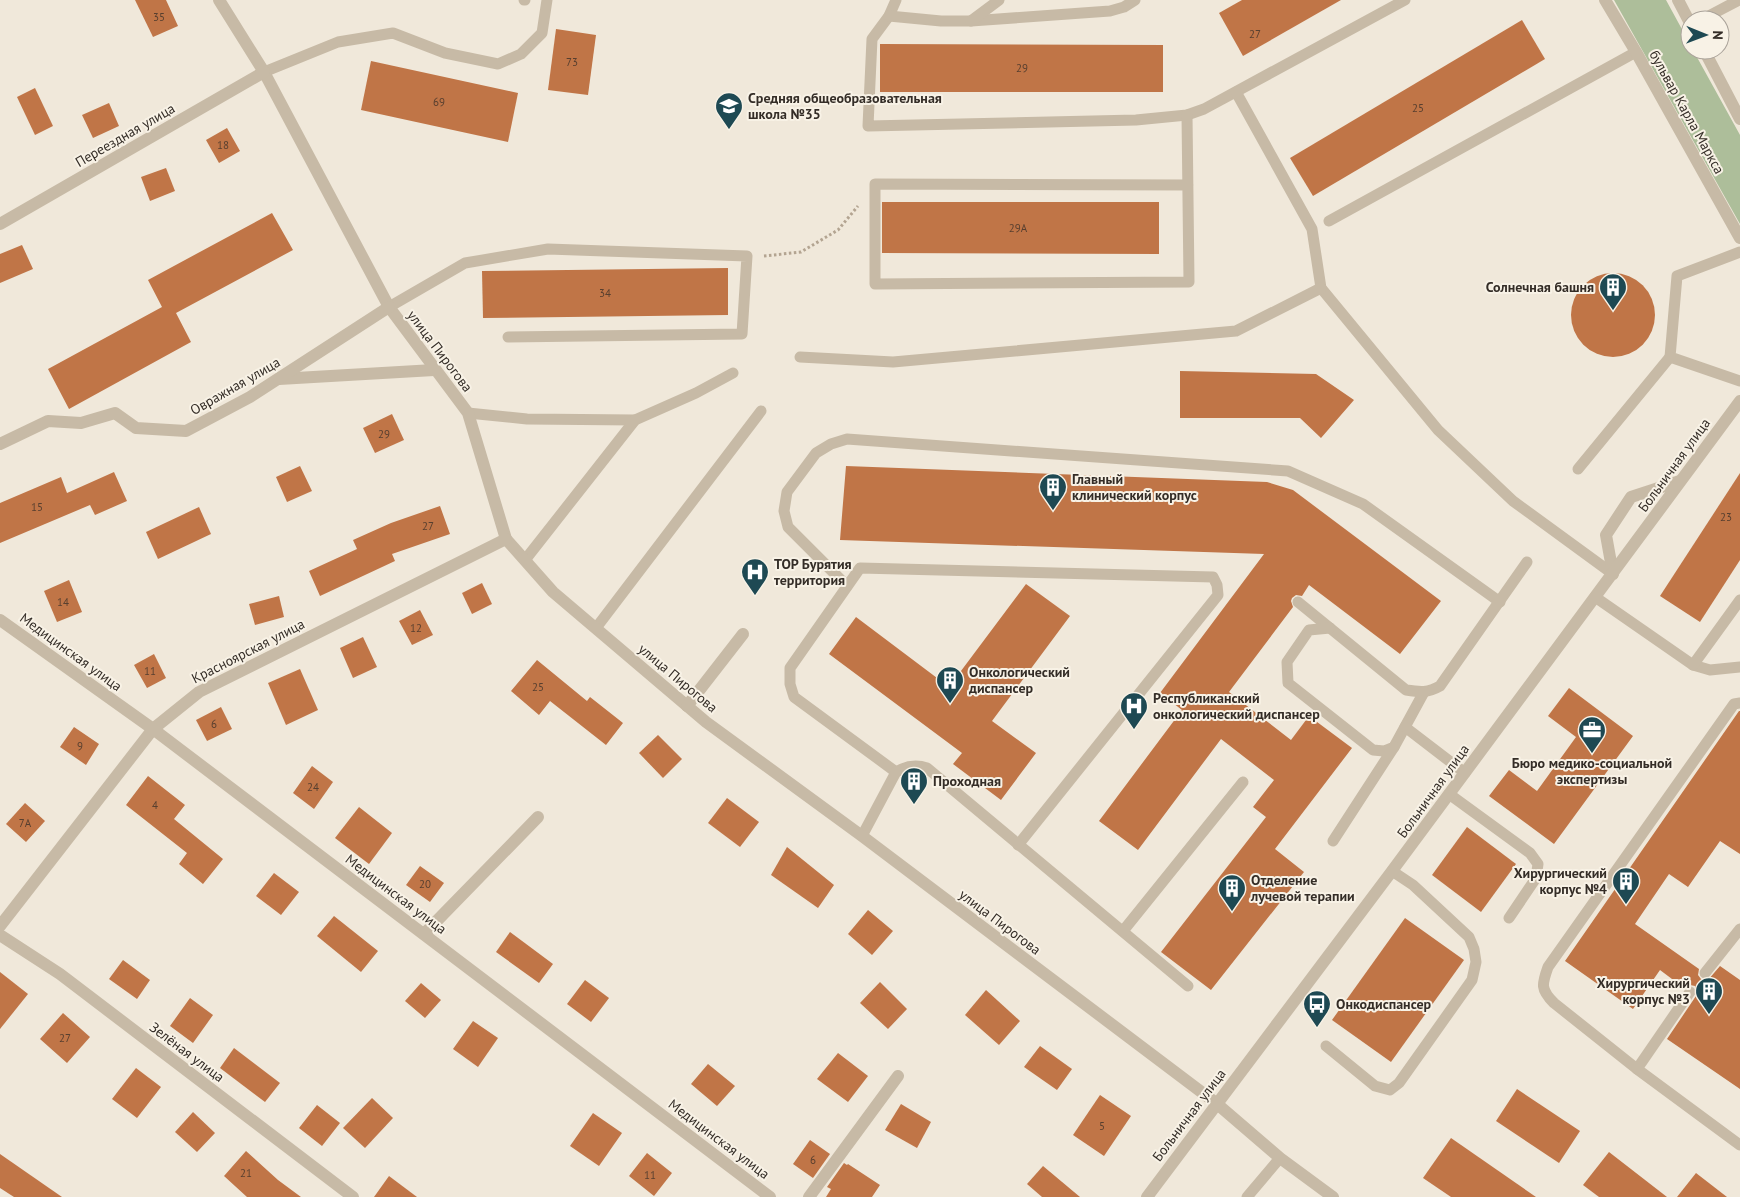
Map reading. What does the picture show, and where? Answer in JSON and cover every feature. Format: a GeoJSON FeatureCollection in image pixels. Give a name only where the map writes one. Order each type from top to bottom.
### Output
{"type":"FeatureCollection","features":[{"type":"Feature","properties":{"kind":"street","name":"улица Пирогова"},"geometry":{"type":"LineString","coordinates":[[219,0],[264,72],[389,307],[434,370],[468,413],[506,539],[553,592],[706,722],[862,836],[1216,1103],[1280,1158],[1333,1197]]}},
{"type":"Feature","properties":{"kind":"street","name":"бульвар Карла Маркса"},"geometry":{"type":"LineString","coordinates":[[1606,0],[1740,238]]}},
{"type":"Feature","properties":{"kind":"street"},"geometry":{"type":"LineString","coordinates":[[1709,60],[1740,119]]}},
{"type":"Feature","properties":{"kind":"street","name":"Переездная улица"},"geometry":{"type":"LineString","coordinates":[[0,224],[264,72]]}},
{"type":"Feature","properties":{"kind":"street","name":"Овражная улица"},"geometry":{"type":"LineString","coordinates":[[0,444],[48,421],[81,423],[115,413],[136,428],[186,431],[250,397],[389,307]]}},
{"type":"Feature","properties":{"kind":"street"},"geometry":{"type":"LineString","coordinates":[[277,379],[434,370]]}},
{"type":"Feature","properties":{"kind":"street","name":"Больничная улица"},"geometry":{"type":"LineString","coordinates":[[1147,1197],[1392,872],[1740,401]]}},
{"type":"Feature","properties":{"kind":"street"},"geometry":{"type":"LineString","coordinates":[[1613,574],[1606,535],[1631,497],[1680,481]]}},
{"type":"Feature","properties":{"kind":"street","name":"Красноярская улица"},"geometry":{"type":"LineString","coordinates":[[0,926],[153,729],[199,692],[506,539]]}},
{"type":"Feature","properties":{"kind":"street","name":"Медицинская улица"},"geometry":{"type":"LineString","coordinates":[[0,620],[153,729],[770,1197]]}},
{"type":"Feature","properties":{"kind":"street"},"geometry":{"type":"LineString","coordinates":[[687,706],[743,634]]}},
{"type":"Feature","properties":{"kind":"street"},"geometry":{"type":"LineString","coordinates":[[424,934],[538,817]]}},
{"type":"Feature","properties":{"kind":"street","name":"Зелёная улица"},"geometry":{"type":"LineString","coordinates":[[0,935],[60,974],[353,1197]]}},
{"type":"Feature","properties":{"kind":"street"},"geometry":{"type":"LineString","coordinates":[[809,1197],[898,1076]]}},
{"type":"Feature","properties":{"kind":"lane"},"geometry":{"type":"LineString","coordinates":[[264,72],[338,42],[393,33],[445,54],[498,64],[521,54],[542,33],[547,0]]}},
{"type":"Feature","properties":{"kind":"lane"},"geometry":{"type":"LineString","coordinates":[[896,0],[889,16],[872,39],[868,126],[1136,120],[1187,115],[1204,109],[1406,0]]}},
{"type":"Feature","properties":{"kind":"lane"},"geometry":{"type":"LineString","coordinates":[[971,21],[999,0]]}},
{"type":"Feature","properties":{"kind":"lane"},"geometry":{"type":"LineString","coordinates":[[889,16],[941,21],[971,21],[1110,12],[1118,5],[1135,0]]}},
{"type":"Feature","properties":{"kind":"lane"},"geometry":{"type":"LineString","coordinates":[[1720,10],[1739,0]]}},
{"type":"Feature","properties":{"kind":"lane"},"geometry":{"type":"LineString","coordinates":[[1328,221],[1636,52]]}},
{"type":"Feature","properties":{"kind":"lane"},"geometry":{"type":"LineString","coordinates":[[1236,92],[1312,230],[1321,288],[1438,430],[1513,502],[1613,574]]}},
{"type":"Feature","properties":{"kind":"lane"},"geometry":{"type":"LineString","coordinates":[[1187,115],[1188,185],[1189,282],[875,284],[875,184],[1188,185]]}},
{"type":"Feature","properties":{"kind":"lane"},"geometry":{"type":"LineString","coordinates":[[389,307],[465,264],[548,249],[747,256],[742,334],[508,337]]}},
{"type":"Feature","properties":{"kind":"lane"},"geometry":{"type":"LineString","coordinates":[[1578,469],[1670,357],[1677,276],[1740,252]]}},
{"type":"Feature","properties":{"kind":"lane"},"geometry":{"type":"LineString","coordinates":[[800,357],[893,362],[1236,331],[1321,288]]}},
{"type":"Feature","properties":{"kind":"lane"},"geometry":{"type":"LineString","coordinates":[[1670,357],[1740,381]]}},
{"type":"Feature","properties":{"kind":"lane"},"geometry":{"type":"LineString","coordinates":[[468,413],[527,419],[635,420],[696,393],[734,373]]}},
{"type":"Feature","properties":{"kind":"lane"},"geometry":{"type":"LineString","coordinates":[[596,628],[761,411]]}},
{"type":"Feature","properties":{"kind":"lane"},"geometry":{"type":"LineString","coordinates":[[525,560],[635,420]]}},
{"type":"Feature","properties":{"kind":"lane"},"geometry":{"type":"LineString","coordinates":[[847,586],[788,527],[784,510],[787,492],[816,453],[831,444],[846,439],[1288,471],[1363,504],[1500,602]]}},
{"type":"Feature","properties":{"kind":"lane"},"geometry":{"type":"LineString","coordinates":[[1298,602],[1406,690],[1432,691],[1440,686],[1527,562]]}},
{"type":"Feature","properties":{"kind":"lane"},"geometry":{"type":"LineString","coordinates":[[896,772],[794,697],[790,684],[790,668],[860,568],[1213,577],[1217,585],[1218,595],[1018,844]]}},
{"type":"Feature","properties":{"kind":"lane"},"geometry":{"type":"LineString","coordinates":[[1595,597],[1693,665],[1710,670],[1740,668]]}},
{"type":"Feature","properties":{"kind":"lane"},"geometry":{"type":"LineString","coordinates":[[1693,665],[1740,600]]}},
{"type":"Feature","properties":{"kind":"lane"},"geometry":{"type":"LineString","coordinates":[[1330,628],[1309,630],[1287,662],[1288,683],[1372,750],[1384,751],[1394,747]]}},
{"type":"Feature","properties":{"kind":"lane"},"geometry":{"type":"LineString","coordinates":[[1333,841],[1394,747],[1424,692]]}},
{"type":"Feature","properties":{"kind":"lane"},"geometry":{"type":"LineString","coordinates":[[1740,703],[1734,704],[1564,943],[1548,966],[1543,980],[1545,994],[1554,1003],[1637,1069],[1740,1145]]}},
{"type":"Feature","properties":{"kind":"lane"},"geometry":{"type":"LineString","coordinates":[[1406,727],[1465,773]]}},
{"type":"Feature","properties":{"kind":"lane"},"geometry":{"type":"LineString","coordinates":[[862,836],[896,772],[904,767],[920,766],[926,768],[1188,986]]}},
{"type":"Feature","properties":{"kind":"lane"},"geometry":{"type":"LineString","coordinates":[[1122,931],[1243,782]]}},
{"type":"Feature","properties":{"kind":"lane"},"geometry":{"type":"LineString","coordinates":[[1449,794],[1530,853],[1538,864],[1536,878],[1509,918]]}},
{"type":"Feature","properties":{"kind":"lane"},"geometry":{"type":"LineString","coordinates":[[1326,1046],[1375,1086],[1390,1090],[1399,1083],[1472,980],[1476,962],[1469,936],[1413,885],[1392,872]]}},
{"type":"Feature","properties":{"kind":"lane"},"geometry":{"type":"LineString","coordinates":[[1705,973],[1740,929]]}},
{"type":"Feature","properties":{"kind":"lane"},"geometry":{"type":"LineString","coordinates":[[1637,1069],[1690,992]]}},
{"type":"Feature","properties":{"kind":"lane"},"geometry":{"type":"LineString","coordinates":[[1247,1197],[1280,1158]]}},
{"type":"Feature","properties":{"kind":"path"},"geometry":{"type":"LineString","coordinates":[[747,256],[770,256],[801,252],[838,230],[875,184]]}},
{"type":"Feature","properties":{"kind":"green space"},"geometry":{"type":"Polygon","coordinates":[[[1614,0],[1666,0],[1680,26],[1680,60],[1699,60],[1740,135],[1740,224],[1614,0]]]}},
{"type":"Feature","properties":{"kind":"building"},"geometry":{"type":"Polygon","coordinates":[[[135,0],[166,0],[178,26],[153,37],[135,0]]]}},
{"type":"Feature","properties":{"kind":"building"},"geometry":{"type":"Polygon","coordinates":[[[1242,0],[1341,0],[1243,56],[1219,13],[1242,0]]]}},
{"type":"Feature","properties":{"kind":"building"},"geometry":{"type":"Polygon","coordinates":[[[1522,20],[1545,59],[1313,196],[1290,158],[1522,20]]]}},
{"type":"Feature","properties":{"kind":"building"},"geometry":{"type":"Polygon","coordinates":[[[556,29],[596,35],[588,95],[548,90],[556,29]]]}},
{"type":"Feature","properties":{"kind":"building"},"geometry":{"type":"Polygon","coordinates":[[[880,44],[1163,45],[1163,92],[880,92],[880,44]]]}},
{"type":"Feature","properties":{"kind":"building"},"geometry":{"type":"Polygon","coordinates":[[[371,61],[518,93],[508,142],[361,110],[371,61]]]}},
{"type":"Feature","properties":{"kind":"building"},"geometry":{"type":"Polygon","coordinates":[[[35,88],[53,126],[35,135],[17,97],[35,88]]]}},
{"type":"Feature","properties":{"kind":"building"},"geometry":{"type":"Polygon","coordinates":[[[109,103],[119,126],[93,138],[82,115],[109,103]]]}},
{"type":"Feature","properties":{"kind":"building"},"geometry":{"type":"Polygon","coordinates":[[[227,128],[240,151],[219,163],[206,140],[227,128]]]}},
{"type":"Feature","properties":{"kind":"building"},"geometry":{"type":"Polygon","coordinates":[[[166,168],[175,191],[150,201],[141,177],[166,168]]]}},
{"type":"Feature","properties":{"kind":"building"},"geometry":{"type":"Polygon","coordinates":[[[882,202],[1159,202],[1159,254],[882,253],[882,202]]]}},
{"type":"Feature","properties":{"kind":"building"},"geometry":{"type":"Polygon","coordinates":[[[272,213],[293,250],[176,313],[191,342],[69,409],[48,369],[162,307],[148,280],[272,213]]]}},
{"type":"Feature","properties":{"kind":"building"},"geometry":{"type":"Polygon","coordinates":[[[22,245],[33,269],[0,283],[0,254],[22,245]]]}},
{"type":"Feature","properties":{"kind":"building"},"geometry":{"type":"Polygon","coordinates":[[[728,268],[728,315],[483,318],[482,271],[728,268]]]}},
{"type":"Feature","properties":{"kind":"building","name":"Солнечная башня"},"geometry":{"type":"Polygon","coordinates":[[[1613,273],[1636,280],[1648,292],[1655,315],[1648,338],[1636,350],[1613,357],[1590,350],[1578,338],[1571,315],[1578,292],[1590,280],[1613,273]]]}},
{"type":"Feature","properties":{"kind":"building"},"geometry":{"type":"Polygon","coordinates":[[[1180,371],[1316,374],[1354,400],[1321,438],[1300,418],[1180,418],[1180,371]]]}},
{"type":"Feature","properties":{"kind":"building"},"geometry":{"type":"Polygon","coordinates":[[[392,414],[404,440],[375,453],[363,428],[392,414]]]}},
{"type":"Feature","properties":{"kind":"building"},"geometry":{"type":"Polygon","coordinates":[[[300,466],[312,491],[287,502],[276,477],[300,466]]]}},
{"type":"Feature","properties":{"kind":"building"},"geometry":{"type":"Polygon","coordinates":[[[846,466],[1267,482],[1293,490],[1441,601],[1400,654],[1309,585],[1302,596],[1296,595],[1292,598],[1293,607],[1229,692],[1291,740],[1309,716],[1352,748],[1275,849],[1304,872],[1211,990],[1161,952],[1266,817],[1253,807],[1274,780],[1221,739],[1138,850],[1099,821],[1182,710],[1160,693],[1264,554],[840,540],[846,466]]]}},
{"type":"Feature","properties":{"kind":"building"},"geometry":{"type":"Polygon","coordinates":[[[114,472],[127,501],[95,515],[90,505],[0,543],[0,503],[61,477],[67,493],[114,472]]]}},
{"type":"Feature","properties":{"kind":"building"},"geometry":{"type":"Polygon","coordinates":[[[1740,473],[1740,560],[1700,622],[1660,596],[1740,473]]]}},
{"type":"Feature","properties":{"kind":"building"},"geometry":{"type":"Polygon","coordinates":[[[440,506],[450,534],[392,554],[395,561],[320,596],[309,571],[357,549],[353,540],[391,523],[440,506]]]}},
{"type":"Feature","properties":{"kind":"building"},"geometry":{"type":"Polygon","coordinates":[[[199,507],[211,534],[158,559],[146,532],[199,507]]]}},
{"type":"Feature","properties":{"kind":"building"},"geometry":{"type":"Polygon","coordinates":[[[69,580],[82,612],[57,622],[44,591],[69,580]]]}},
{"type":"Feature","properties":{"kind":"building"},"geometry":{"type":"Polygon","coordinates":[[[482,583],[492,604],[472,614],[462,593],[482,583]]]}},
{"type":"Feature","properties":{"kind":"building","name":"Онкологический диспансер"},"geometry":{"type":"Polygon","coordinates":[[[1026,584],[1070,616],[992,721],[1036,753],[1001,800],[953,764],[962,753],[829,654],[856,617],[949,687],[1026,584]]]}},
{"type":"Feature","properties":{"kind":"building"},"geometry":{"type":"Polygon","coordinates":[[[279,596],[284,617],[255,625],[249,604],[279,596]]]}},
{"type":"Feature","properties":{"kind":"building"},"geometry":{"type":"Polygon","coordinates":[[[420,610],[433,635],[412,645],[399,621],[420,610]]]}},
{"type":"Feature","properties":{"kind":"building"},"geometry":{"type":"Polygon","coordinates":[[[363,637],[377,667],[353,678],[340,648],[363,637]]]}},
{"type":"Feature","properties":{"kind":"building"},"geometry":{"type":"Polygon","coordinates":[[[154,654],[166,678],[147,688],[134,665],[154,654]]]}},
{"type":"Feature","properties":{"kind":"building"},"geometry":{"type":"Polygon","coordinates":[[[537,660],[587,701],[590,697],[623,723],[606,745],[550,701],[539,715],[511,691],[537,660]]]}},
{"type":"Feature","properties":{"kind":"building"},"geometry":{"type":"Polygon","coordinates":[[[300,669],[318,710],[286,725],[268,683],[300,669]]]}},
{"type":"Feature","properties":{"kind":"building","name":"Бюро медико-социальной экспертизы"},"geometry":{"type":"Polygon","coordinates":[[[1569,688],[1633,736],[1554,844],[1489,796],[1509,770],[1537,791],[1576,737],[1548,716],[1569,688]]]}},
{"type":"Feature","properties":{"kind":"building"},"geometry":{"type":"Polygon","coordinates":[[[221,707],[232,729],[207,741],[196,720],[221,707]]]}},
{"type":"Feature","properties":{"kind":"building"},"geometry":{"type":"Polygon","coordinates":[[[1739,711],[1740,854],[1720,841],[1688,887],[1669,874],[1635,924],[1699,969],[1698,975],[1701,979],[1708,980],[1720,966],[1740,980],[1740,1089],[1667,1039],[1696,996],[1695,986],[1690,985],[1684,988],[1660,970],[1633,1009],[1565,961],[1739,711]]]}},
{"type":"Feature","properties":{"kind":"building"},"geometry":{"type":"Polygon","coordinates":[[[74,727],[99,744],[86,765],[60,747],[74,727]]]}},
{"type":"Feature","properties":{"kind":"building"},"geometry":{"type":"Polygon","coordinates":[[[658,735],[682,759],[663,778],[639,753],[658,735]]]}},
{"type":"Feature","properties":{"kind":"building"},"geometry":{"type":"Polygon","coordinates":[[[312,766],[333,782],[314,809],[293,793],[312,766]]]}},
{"type":"Feature","properties":{"kind":"building"},"geometry":{"type":"Polygon","coordinates":[[[148,776],[185,805],[174,819],[223,859],[203,884],[179,864],[187,853],[126,805],[148,776]]]}},
{"type":"Feature","properties":{"kind":"building"},"geometry":{"type":"Polygon","coordinates":[[[727,798],[759,822],[740,847],[708,823],[727,798]]]}},
{"type":"Feature","properties":{"kind":"building"},"geometry":{"type":"Polygon","coordinates":[[[25,803],[45,821],[26,842],[6,824],[25,803]]]}},
{"type":"Feature","properties":{"kind":"building"},"geometry":{"type":"Polygon","coordinates":[[[359,807],[392,833],[369,864],[335,838],[359,807]]]}},
{"type":"Feature","properties":{"kind":"building"},"geometry":{"type":"Polygon","coordinates":[[[1467,827],[1516,864],[1481,912],[1432,875],[1467,827]]]}},
{"type":"Feature","properties":{"kind":"building"},"geometry":{"type":"Polygon","coordinates":[[[787,847],[834,885],[818,908],[771,875],[787,847]]]}},
{"type":"Feature","properties":{"kind":"building"},"geometry":{"type":"Polygon","coordinates":[[[420,866],[444,883],[430,902],[406,885],[420,866]]]}},
{"type":"Feature","properties":{"kind":"building"},"geometry":{"type":"Polygon","coordinates":[[[274,873],[299,892],[281,915],[256,896],[274,873]]]}},
{"type":"Feature","properties":{"kind":"building"},"geometry":{"type":"Polygon","coordinates":[[[868,910],[893,931],[872,955],[848,934],[868,910]]]}},
{"type":"Feature","properties":{"kind":"building"},"geometry":{"type":"Polygon","coordinates":[[[334,916],[378,951],[361,972],[317,936],[334,916]]]}},
{"type":"Feature","properties":{"kind":"building"},"geometry":{"type":"Polygon","coordinates":[[[1405,918],[1464,960],[1391,1062],[1332,1020],[1405,918]]]}},
{"type":"Feature","properties":{"kind":"building"},"geometry":{"type":"Polygon","coordinates":[[[510,932],[553,964],[539,983],[496,952],[510,932]]]}},
{"type":"Feature","properties":{"kind":"building"},"geometry":{"type":"Polygon","coordinates":[[[123,960],[150,980],[137,999],[109,979],[123,960]]]}},
{"type":"Feature","properties":{"kind":"building"},"geometry":{"type":"Polygon","coordinates":[[[0,972],[28,994],[0,1029],[0,972]]]}},
{"type":"Feature","properties":{"kind":"building"},"geometry":{"type":"Polygon","coordinates":[[[585,980],[609,998],[591,1022],[567,1004],[585,980]]]}},
{"type":"Feature","properties":{"kind":"building"},"geometry":{"type":"Polygon","coordinates":[[[880,982],[907,1009],[888,1029],[860,1003],[880,982]]]}},
{"type":"Feature","properties":{"kind":"building"},"geometry":{"type":"Polygon","coordinates":[[[421,983],[441,1000],[425,1018],[405,1001],[421,983]]]}},
{"type":"Feature","properties":{"kind":"building"},"geometry":{"type":"Polygon","coordinates":[[[986,990],[1020,1021],[999,1045],[965,1015],[986,990]]]}},
{"type":"Feature","properties":{"kind":"building"},"geometry":{"type":"Polygon","coordinates":[[[190,998],[213,1015],[193,1043],[170,1026],[190,998]]]}},
{"type":"Feature","properties":{"kind":"building"},"geometry":{"type":"Polygon","coordinates":[[[63,1013],[90,1037],[67,1063],[40,1039],[63,1013]]]}},
{"type":"Feature","properties":{"kind":"building"},"geometry":{"type":"Polygon","coordinates":[[[473,1021],[498,1038],[478,1067],[453,1049],[473,1021]]]}},
{"type":"Feature","properties":{"kind":"building"},"geometry":{"type":"Polygon","coordinates":[[[1040,1046],[1072,1069],[1057,1090],[1024,1067],[1040,1046]]]}},
{"type":"Feature","properties":{"kind":"building"},"geometry":{"type":"Polygon","coordinates":[[[234,1048],[280,1083],[265,1102],[220,1068],[234,1048]]]}},
{"type":"Feature","properties":{"kind":"building"},"geometry":{"type":"Polygon","coordinates":[[[838,1053],[868,1076],[848,1102],[817,1079],[838,1053]]]}},
{"type":"Feature","properties":{"kind":"building"},"geometry":{"type":"Polygon","coordinates":[[[708,1064],[735,1086],[717,1106],[691,1084],[708,1064]]]}},
{"type":"Feature","properties":{"kind":"building"},"geometry":{"type":"Polygon","coordinates":[[[136,1068],[161,1087],[137,1118],[112,1099],[136,1068]]]}},
{"type":"Feature","properties":{"kind":"building"},"geometry":{"type":"Polygon","coordinates":[[[1517,1089],[1580,1131],[1559,1163],[1496,1121],[1517,1089]]]}},
{"type":"Feature","properties":{"kind":"building"},"geometry":{"type":"Polygon","coordinates":[[[1100,1095],[1131,1116],[1104,1156],[1073,1135],[1100,1095]]]}},
{"type":"Feature","properties":{"kind":"building"},"geometry":{"type":"Polygon","coordinates":[[[372,1098],[393,1118],[365,1148],[343,1128],[372,1098]]]}},
{"type":"Feature","properties":{"kind":"building"},"geometry":{"type":"Polygon","coordinates":[[[901,1104],[931,1122],[917,1148],[885,1130],[901,1104]]]}},
{"type":"Feature","properties":{"kind":"building"},"geometry":{"type":"Polygon","coordinates":[[[317,1105],[340,1123],[322,1146],[299,1128],[317,1105]]]}},
{"type":"Feature","properties":{"kind":"building"},"geometry":{"type":"Polygon","coordinates":[[[193,1112],[215,1133],[197,1152],[175,1132],[193,1112]]]}},
{"type":"Feature","properties":{"kind":"building"},"geometry":{"type":"Polygon","coordinates":[[[593,1113],[622,1133],[599,1166],[570,1146],[593,1113]]]}},
{"type":"Feature","properties":{"kind":"building"},"geometry":{"type":"Polygon","coordinates":[[[1451,1138],[1536,1197],[1451,1197],[1423,1178],[1451,1138]]]}},
{"type":"Feature","properties":{"kind":"building"},"geometry":{"type":"Polygon","coordinates":[[[810,1140],[830,1154],[813,1178],[793,1164],[810,1140]]]}},
{"type":"Feature","properties":{"kind":"building"},"geometry":{"type":"Polygon","coordinates":[[[246,1151],[278,1180],[301,1197],[247,1197],[224,1176],[246,1151]]]}},
{"type":"Feature","properties":{"kind":"building"},"geometry":{"type":"Polygon","coordinates":[[[1609,1152],[1667,1197],[1599,1197],[1583,1185],[1609,1152]]]}},
{"type":"Feature","properties":{"kind":"building"},"geometry":{"type":"Polygon","coordinates":[[[647,1153],[672,1173],[654,1196],[629,1176],[647,1153]]]}},
{"type":"Feature","properties":{"kind":"building"},"geometry":{"type":"Polygon","coordinates":[[[0,1154],[62,1197],[14,1197],[0,1188],[0,1154]]]}},
{"type":"Feature","properties":{"kind":"building"},"geometry":{"type":"Polygon","coordinates":[[[844,1163],[880,1185],[872,1197],[826,1197],[831,1189],[827,1187],[844,1163]]]}},
{"type":"Feature","properties":{"kind":"building"},"geometry":{"type":"Polygon","coordinates":[[[1043,1166],[1080,1197],[1042,1197],[1027,1184],[1043,1166]]]}},
{"type":"Feature","properties":{"kind":"building"},"geometry":{"type":"Polygon","coordinates":[[[1696,1173],[1727,1197],[1677,1197],[1696,1173]]]}},
{"type":"Feature","properties":{"kind":"building"},"geometry":{"type":"Polygon","coordinates":[[[389,1176],[417,1197],[374,1197],[389,1176]]]}},
{"type":"Feature","properties":{"kind":"place","name":"Средняя общеобразовательная школа №35"},"geometry":{"type":"Point","coordinates":[729,130]}},
{"type":"Feature","properties":{"kind":"place","name":"Солнечная башня"},"geometry":{"type":"Point","coordinates":[1613,311]}},
{"type":"Feature","properties":{"kind":"place","name":"Главный клинический корпус"},"geometry":{"type":"Point","coordinates":[1053,511]}},
{"type":"Feature","properties":{"kind":"place","name":"ТОР Бурятия территория"},"geometry":{"type":"Point","coordinates":[755,596]}},
{"type":"Feature","properties":{"kind":"place","name":"Онкологический диспансер"},"geometry":{"type":"Point","coordinates":[950,704]}},
{"type":"Feature","properties":{"kind":"place","name":"Республиканский онкологический диспансер"},"geometry":{"type":"Point","coordinates":[1134,730]}},
{"type":"Feature","properties":{"kind":"place","name":"Бюро медико-социальной экспертизы"},"geometry":{"type":"Point","coordinates":[1592,754]}},
{"type":"Feature","properties":{"kind":"place","name":"Проходная"},"geometry":{"type":"Point","coordinates":[914,805]}},
{"type":"Feature","properties":{"kind":"place","name":"Хирургический корпус №4"},"geometry":{"type":"Point","coordinates":[1626,905]}},
{"type":"Feature","properties":{"kind":"place","name":"Отделение лучевой терапии"},"geometry":{"type":"Point","coordinates":[1232,912]}},
{"type":"Feature","properties":{"kind":"place","name":"Хирургический корпус №3"},"geometry":{"type":"Point","coordinates":[1709,1015]}},
{"type":"Feature","properties":{"kind":"place","name":"Онкодиспансер"},"geometry":{"type":"Point","coordinates":[1317,1028]}}]}
